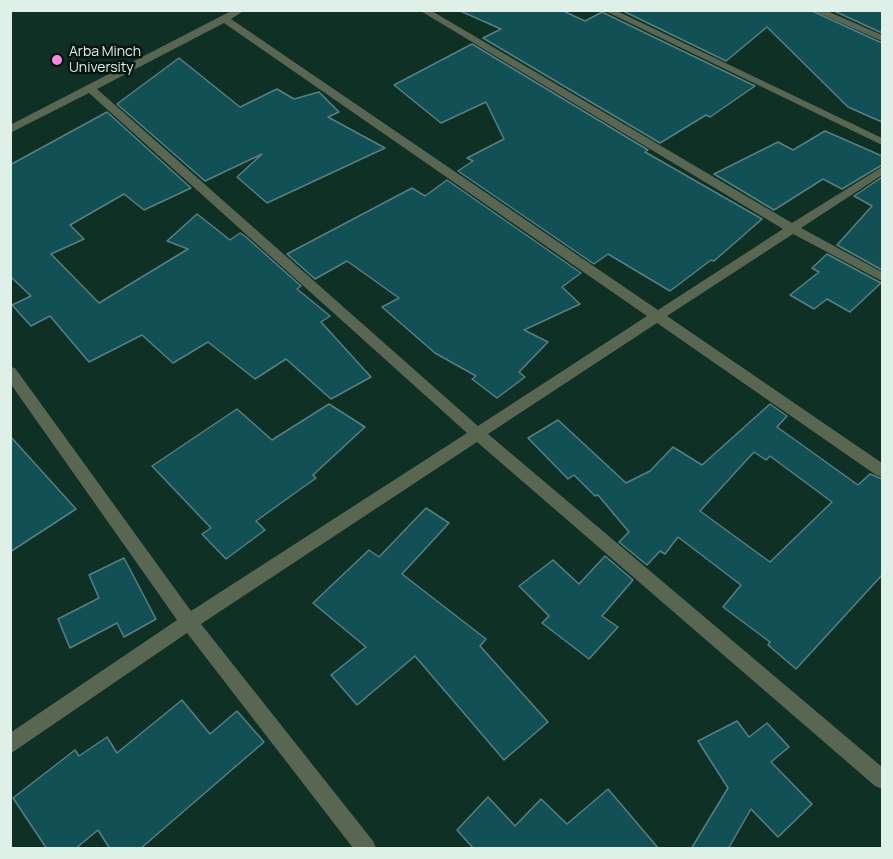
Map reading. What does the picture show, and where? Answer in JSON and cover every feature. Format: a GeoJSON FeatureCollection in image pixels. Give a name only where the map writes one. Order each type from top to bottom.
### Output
{"type":"FeatureCollection","features":[{"type":"Feature","properties":{"kind":"street"},"geometry":{"type":"LineString","coordinates":[[10,130],[241,10]]}},
{"type":"Feature","properties":{"kind":"street"},"geometry":{"type":"LineString","coordinates":[[423,10],[882,278]]}},
{"type":"Feature","properties":{"kind":"street"},"geometry":{"type":"LineString","coordinates":[[607,10],[882,142]]}},
{"type":"Feature","properties":{"kind":"street"},"geometry":{"type":"LineString","coordinates":[[816,10],[882,38]]}},
{"type":"Feature","properties":{"kind":"street"},"geometry":{"type":"LineString","coordinates":[[225,19],[882,471]]}},
{"type":"Feature","properties":{"kind":"street"},"geometry":{"type":"LineString","coordinates":[[91,89],[479,435],[882,779]]}},
{"type":"Feature","properties":{"kind":"street"},"geometry":{"type":"LineString","coordinates":[[10,745],[189,622],[659,318],[882,170]]}},
{"type":"Feature","properties":{"kind":"street"},"geometry":{"type":"LineString","coordinates":[[10,372],[189,622],[366,849]]}},
{"type":"Feature","properties":{"kind":"building"},"geometry":{"type":"Polygon","coordinates":[[[458,10],[561,10],[585,21],[602,12],[755,86],[710,117],[706,115],[660,143],[483,38],[501,29],[458,10]]]}},
{"type":"Feature","properties":{"kind":"building"},"geometry":{"type":"Polygon","coordinates":[[[621,10],[810,10],[882,43],[882,122],[848,107],[767,27],[726,61],[621,10]]]}},
{"type":"Feature","properties":{"kind":"building"},"geometry":{"type":"Polygon","coordinates":[[[832,10],[882,10],[882,33],[832,10]]]}},
{"type":"Feature","properties":{"kind":"building"},"geometry":{"type":"Polygon","coordinates":[[[472,44],[648,150],[645,152],[762,219],[714,261],[711,260],[670,291],[608,254],[594,264],[458,171],[473,161],[467,158],[504,139],[486,102],[441,123],[394,85],[472,44]]]}},
{"type":"Feature","properties":{"kind":"building"},"geometry":{"type":"Polygon","coordinates":[[[179,58],[240,107],[277,89],[294,99],[319,92],[339,112],[328,117],[385,148],[267,203],[237,177],[262,154],[205,181],[117,104],[179,58]]]}},
{"type":"Feature","properties":{"kind":"building"},"geometry":{"type":"Polygon","coordinates":[[[107,112],[191,188],[144,210],[124,194],[70,225],[84,239],[51,254],[99,303],[188,249],[167,241],[197,214],[230,240],[240,233],[246,237],[301,286],[297,289],[330,316],[321,322],[371,377],[331,399],[286,359],[255,379],[208,342],[173,363],[142,335],[89,362],[50,316],[31,326],[12,305],[31,296],[10,276],[10,165],[107,112]]]}},
{"type":"Feature","properties":{"kind":"building"},"geometry":{"type":"Polygon","coordinates":[[[825,131],[882,156],[882,165],[842,189],[823,179],[774,210],[714,174],[778,142],[793,150],[825,131]]]}},
{"type":"Feature","properties":{"kind":"building"},"geometry":{"type":"Polygon","coordinates":[[[882,177],[882,270],[837,245],[872,206],[854,196],[882,177]]]}},
{"type":"Feature","properties":{"kind":"building"},"geometry":{"type":"Polygon","coordinates":[[[447,180],[581,273],[562,287],[580,304],[524,330],[548,342],[519,372],[525,377],[497,398],[472,379],[476,376],[435,353],[382,307],[399,298],[347,261],[315,279],[287,254],[412,188],[425,196],[447,180]]]}},
{"type":"Feature","properties":{"kind":"building"},"geometry":{"type":"Polygon","coordinates":[[[827,254],[881,283],[850,312],[827,299],[814,309],[790,295],[819,272],[812,268],[827,254]]]}},
{"type":"Feature","properties":{"kind":"building"},"geometry":{"type":"Polygon","coordinates":[[[329,404],[365,427],[313,475],[316,478],[256,521],[265,530],[226,559],[202,534],[211,528],[152,466],[237,409],[272,440],[329,404]]]}},
{"type":"Feature","properties":{"kind":"building"},"geometry":{"type":"Polygon","coordinates":[[[770,404],[787,416],[777,427],[858,485],[870,474],[882,479],[882,575],[796,669],[768,645],[770,642],[723,607],[741,585],[678,537],[665,554],[660,551],[647,565],[619,542],[629,532],[598,495],[595,496],[574,475],[568,479],[528,438],[558,420],[626,483],[650,471],[673,447],[702,465],[770,404]],[[754,452],[700,511],[770,562],[832,502],[770,456],[766,460],[754,452]]]}},
{"type":"Feature","properties":{"kind":"building"},"geometry":{"type":"Polygon","coordinates":[[[10,436],[76,509],[10,552],[10,436]]]}},
{"type":"Feature","properties":{"kind":"building"},"geometry":{"type":"Polygon","coordinates":[[[426,508],[449,523],[402,574],[486,639],[480,646],[548,722],[504,760],[415,656],[357,705],[331,675],[366,647],[313,603],[369,550],[379,557],[426,508]]]}},
{"type":"Feature","properties":{"kind":"building"},"geometry":{"type":"Polygon","coordinates":[[[605,556],[633,580],[602,616],[618,627],[589,659],[542,623],[549,616],[519,586],[553,560],[579,584],[605,556]]]}},
{"type":"Feature","properties":{"kind":"building"},"geometry":{"type":"Polygon","coordinates":[[[124,558],[156,619],[124,637],[117,623],[70,648],[58,619],[99,598],[89,575],[124,558]]]}},
{"type":"Feature","properties":{"kind":"building"},"geometry":{"type":"Polygon","coordinates":[[[182,700],[210,734],[237,711],[264,742],[140,849],[110,849],[98,830],[75,849],[47,849],[13,798],[75,750],[79,756],[107,737],[117,753],[182,700]]]}},
{"type":"Feature","properties":{"kind":"building"},"geometry":{"type":"Polygon","coordinates":[[[737,721],[749,737],[767,723],[789,747],[771,762],[812,804],[778,837],[751,809],[728,849],[691,849],[728,788],[698,741],[737,721]]]}},
{"type":"Feature","properties":{"kind":"building"},"geometry":{"type":"Polygon","coordinates":[[[608,789],[659,849],[474,849],[457,830],[488,797],[515,826],[541,799],[567,824],[608,789]]]}},
{"type":"Feature","properties":{"kind":"place","name":"Arba Minch University"},"geometry":{"type":"Point","coordinates":[57,60]}}]}
